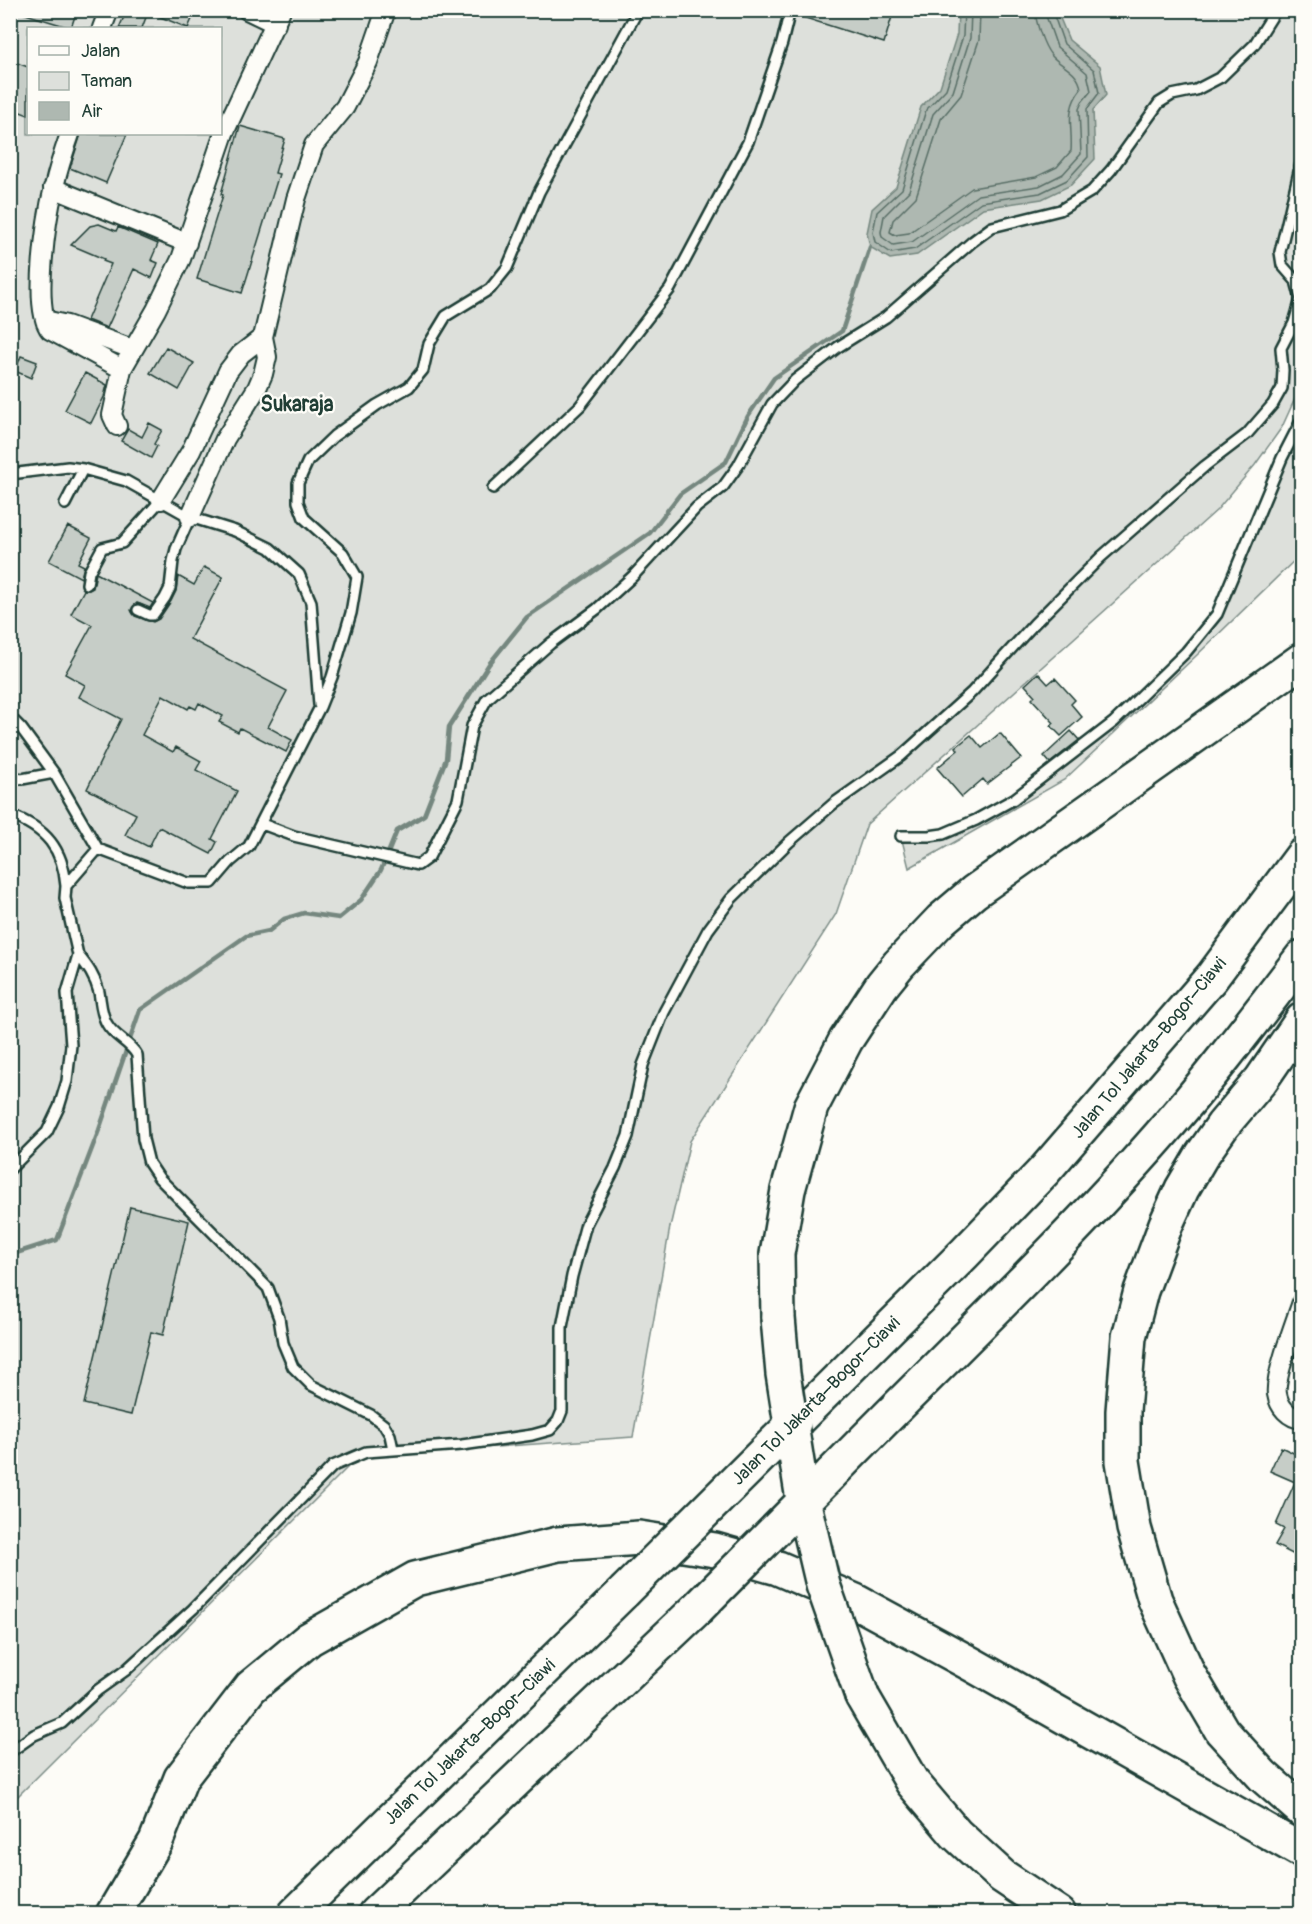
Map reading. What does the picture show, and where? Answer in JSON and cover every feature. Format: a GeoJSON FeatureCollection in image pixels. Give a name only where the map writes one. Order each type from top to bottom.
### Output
{"type":"FeatureCollection","features":[{"type":"Feature","properties":{"kind":"highway"},"geometry":{"type":"LineString","coordinates":[[1059,1914],[1002,1876],[956,1834],[912,1782],[862,1696],[823,1585],[803,1500],[783,1374],[778,1318],[777,1254],[788,1190],[811,1107],[846,1040],[898,964],[941,920],[974,892],[1302,660]]}},
{"type":"Feature","properties":{"kind":"highway","name":"Jalan Tol Jakarta–Bogor–Ciawi"},"geometry":{"type":"LineString","coordinates":[[295,1914],[624,1592],[964,1254],[1053,1161],[1212,977],[1302,856]]}},
{"type":"Feature","properties":{"kind":"highway"},"geometry":{"type":"LineString","coordinates":[[375,1914],[698,1608],[1011,1294],[1160,1135],[1302,957]]}},
{"type":"Feature","properties":{"kind":"highway"},"geometry":{"type":"LineString","coordinates":[[1302,1020],[1261,1080],[1223,1125],[1202,1155],[1166,1224],[1141,1291],[1128,1337],[1122,1411],[1123,1461],[1134,1528],[1155,1600],[1189,1675],[1222,1731],[1263,1776],[1302,1810]]}},
{"type":"Feature","properties":{"kind":"highway"},"geometry":{"type":"LineString","coordinates":[[113,1914],[156,1841],[181,1778],[251,1687],[309,1639],[414,1579],[558,1544],[639,1538],[715,1550],[778,1568],[855,1601],[1302,1851]]}},
{"type":"Feature","properties":{"kind":"street"},"geometry":{"type":"LineString","coordinates":[[102,27],[109,10]]}},
{"type":"Feature","properties":{"kind":"street"},"geometry":{"type":"LineString","coordinates":[[222,132],[279,17],[247,10]]}},
{"type":"Feature","properties":{"kind":"street"},"geometry":{"type":"LineString","coordinates":[[190,517],[225,439],[264,374],[267,357],[263,337],[296,200],[314,145],[345,107],[368,62],[387,10]]}},
{"type":"Feature","properties":{"kind":"street"},"geometry":{"type":"LineString","coordinates":[[70,135],[53,188],[40,288],[46,324],[57,334],[122,369]]}},
{"type":"Feature","properties":{"kind":"street"},"geometry":{"type":"LineString","coordinates":[[117,426],[112,415],[122,369],[156,310],[181,260],[221,135]]}},
{"type":"Feature","properties":{"kind":"street"},"geometry":{"type":"LineString","coordinates":[[53,188],[187,243]]}},
{"type":"Feature","properties":{"kind":"street"},"geometry":{"type":"LineString","coordinates":[[46,324],[49,321],[67,325],[132,349]]}},
{"type":"Feature","properties":{"kind":"street"},"geometry":{"type":"LineString","coordinates":[[161,500],[191,451],[228,371],[242,354],[263,337]]}},
{"type":"Feature","properties":{"kind":"street"},"geometry":{"type":"LineString","coordinates":[[1302,1302],[1285,1354],[1276,1392],[1280,1404],[1288,1414],[1302,1419]]}},
{"type":"Feature","properties":{"kind":"lane"},"geometry":{"type":"LineString","coordinates":[[10,717],[21,728],[54,773],[98,849],[188,883],[212,883],[230,861],[249,846],[320,707],[345,635],[357,578],[343,553],[304,518],[298,501],[298,483],[308,461],[334,436],[377,405],[409,387],[423,370],[429,344],[446,316],[490,289],[507,268],[539,192],[638,10]]}},
{"type":"Feature","properties":{"kind":"lane"},"geometry":{"type":"LineString","coordinates":[[493,488],[580,406],[670,289],[748,142],[782,43],[790,10]]}},
{"type":"Feature","properties":{"kind":"lane"},"geometry":{"type":"LineString","coordinates":[[262,824],[294,836],[418,865],[429,857],[458,800],[472,726],[487,699],[551,643],[597,609],[633,576],[697,507],[723,487],[738,466],[772,405],[795,380],[838,347],[886,317],[992,227],[1060,210],[1092,191],[1111,170],[1159,103],[1172,95],[1196,90],[1221,77],[1254,45],[1276,10]]}},
{"type":"Feature","properties":{"kind":"lane"},"geometry":{"type":"LineString","coordinates":[[10,1752],[34,1735],[62,1723],[98,1690],[126,1670],[193,1609],[333,1467],[366,1452],[462,1445],[532,1435],[550,1430],[558,1421],[562,1411],[562,1327],[572,1276],[586,1224],[615,1168],[628,1136],[643,1065],[664,1012],[708,930],[731,899],[789,842],[833,804],[901,756],[972,692],[1034,624],[1101,557],[1196,473],[1247,434],[1273,404],[1282,388],[1281,348],[1294,323],[1301,299],[1296,281],[1282,265],[1280,252],[1302,159]]}},
{"type":"Feature","properties":{"kind":"lane"},"geometry":{"type":"LineString","coordinates":[[901,836],[943,834],[976,820],[1014,799],[1114,722],[1186,652],[1216,614],[1282,458],[1302,419]]}},
{"type":"Feature","properties":{"kind":"lane"},"geometry":{"type":"LineString","coordinates":[[10,474],[68,467],[126,481],[190,517],[235,531],[270,548],[299,574],[311,602],[320,707]]}},
{"type":"Feature","properties":{"kind":"lane"},"geometry":{"type":"LineString","coordinates":[[65,504],[83,469]]}},
{"type":"Feature","properties":{"kind":"lane"},"geometry":{"type":"LineString","coordinates":[[87,584],[89,572],[102,548],[122,543],[161,500]]}},
{"type":"Feature","properties":{"kind":"lane"},"geometry":{"type":"LineString","coordinates":[[138,610],[153,615],[165,598],[170,588],[176,549],[190,517]]}},
{"type":"Feature","properties":{"kind":"lane"},"geometry":{"type":"LineString","coordinates":[[10,777],[22,779],[54,773]]}},
{"type":"Feature","properties":{"kind":"lane"},"geometry":{"type":"LineString","coordinates":[[10,815],[41,832],[54,844],[64,867],[65,898],[78,955],[68,993],[71,1045],[67,1081],[59,1107],[47,1132],[10,1169]]}},
{"type":"Feature","properties":{"kind":"lane"},"geometry":{"type":"LineString","coordinates":[[66,886],[98,849]]}},
{"type":"Feature","properties":{"kind":"lane"},"geometry":{"type":"LineString","coordinates":[[78,955],[92,971],[99,992],[102,1014],[109,1027],[132,1046],[137,1055],[143,1139],[149,1163],[159,1178],[268,1288],[279,1318],[283,1343],[293,1367],[311,1385],[371,1415],[384,1425],[390,1435],[393,1449]]}},
{"type":"Feature","properties":{"kind":"green space"},"geometry":{"type":"Polygon","coordinates":[[[11,11],[1301,11],[1302,383],[1282,427],[1255,465],[1217,510],[867,824],[836,914],[690,1141],[670,1227],[633,1437],[358,1457],[11,1803],[11,11]]]}},
{"type":"Feature","properties":{"kind":"green space"},"geometry":{"type":"Polygon","coordinates":[[[1301,419],[1301,554],[1064,780],[909,868],[901,836],[943,834],[1014,799],[1114,722],[1217,613],[1301,419]]]}},
{"type":"Feature","properties":{"kind":"water"},"geometry":{"type":"Polygon","coordinates":[[[958,11],[1057,11],[1069,40],[1100,66],[1106,95],[1093,110],[1095,159],[1071,185],[1042,199],[983,208],[917,255],[890,259],[870,247],[867,233],[872,209],[896,187],[921,107],[940,87],[957,34],[958,11]]]}},
{"type":"Feature","properties":{"kind":"building"},"geometry":{"type":"Polygon","coordinates":[[[22,10],[77,10],[71,27],[22,13],[22,10]]]}},
{"type":"Feature","properties":{"kind":"building"},"geometry":{"type":"Polygon","coordinates":[[[127,10],[196,10],[188,27],[148,12],[142,27],[119,27],[127,10]]]}},
{"type":"Feature","properties":{"kind":"building"},"geometry":{"type":"Polygon","coordinates":[[[797,10],[894,10],[884,43],[796,15],[797,10]]]}},
{"type":"Feature","properties":{"kind":"building"},"geometry":{"type":"Polygon","coordinates":[[[17,63],[27,67],[27,115],[10,108],[10,79],[17,63]]]}},
{"type":"Feature","properties":{"kind":"building"},"geometry":{"type":"Polygon","coordinates":[[[240,126],[285,139],[275,173],[279,174],[242,293],[197,279],[223,195],[221,194],[240,126]]]}},
{"type":"Feature","properties":{"kind":"building"},"geometry":{"type":"Polygon","coordinates":[[[81,135],[127,135],[106,183],[70,168],[81,135]]]}},
{"type":"Feature","properties":{"kind":"building"},"geometry":{"type":"Polygon","coordinates":[[[99,224],[116,231],[118,227],[158,244],[151,260],[158,263],[152,278],[134,269],[107,328],[87,320],[111,264],[71,245],[90,226],[99,224]]]}},
{"type":"Feature","properties":{"kind":"building"},"geometry":{"type":"Polygon","coordinates":[[[166,347],[194,363],[179,390],[150,373],[166,347]]]}},
{"type":"Feature","properties":{"kind":"building"},"geometry":{"type":"Polygon","coordinates":[[[21,356],[37,362],[31,378],[15,371],[21,356]]]}},
{"type":"Feature","properties":{"kind":"building"},"geometry":{"type":"Polygon","coordinates":[[[85,373],[107,385],[104,397],[91,423],[65,410],[85,373]]]}},
{"type":"Feature","properties":{"kind":"building"},"geometry":{"type":"Polygon","coordinates":[[[149,423],[162,430],[154,444],[157,446],[151,458],[121,441],[128,429],[142,437],[149,423]]]}},
{"type":"Feature","properties":{"kind":"building"},"geometry":{"type":"Polygon","coordinates":[[[68,526],[91,538],[78,563],[84,566],[81,578],[49,561],[68,526]]]}},
{"type":"Feature","properties":{"kind":"building"},"geometry":{"type":"Polygon","coordinates":[[[204,567],[223,577],[190,639],[287,691],[268,727],[292,740],[286,752],[240,728],[238,732],[219,722],[223,716],[199,703],[196,709],[190,706],[188,709],[163,695],[142,735],[173,752],[176,747],[201,761],[196,770],[237,791],[212,839],[217,842],[211,854],[159,827],[149,847],[125,835],[136,814],[87,789],[121,719],[79,697],[85,685],[65,674],[92,625],[71,614],[84,590],[93,588],[96,573],[153,603],[150,608],[137,603],[131,610],[135,616],[153,622],[159,619],[171,601],[176,591],[178,576],[194,585],[204,567]]]}},
{"type":"Feature","properties":{"kind":"building"},"geometry":{"type":"Polygon","coordinates":[[[1038,673],[1048,684],[1055,678],[1075,700],[1071,704],[1082,717],[1061,736],[1051,726],[1054,723],[1032,699],[1035,696],[1025,685],[1038,673]]]}},
{"type":"Feature","properties":{"kind":"building"},"geometry":{"type":"Polygon","coordinates":[[[1071,731],[1079,740],[1050,763],[1044,756],[1071,731]]]}},
{"type":"Feature","properties":{"kind":"building"},"geometry":{"type":"Polygon","coordinates":[[[1000,733],[1021,758],[987,784],[983,779],[962,797],[937,768],[958,750],[956,747],[971,735],[982,748],[1000,733]]]}},
{"type":"Feature","properties":{"kind":"building"},"geometry":{"type":"Polygon","coordinates":[[[130,1207],[189,1221],[163,1335],[151,1332],[131,1415],[84,1404],[130,1207]]]}},
{"type":"Feature","properties":{"kind":"building"},"geometry":{"type":"Polygon","coordinates":[[[1281,1447],[1302,1457],[1302,1531],[1297,1540],[1302,1543],[1302,1559],[1275,1545],[1284,1529],[1276,1525],[1295,1482],[1270,1471],[1281,1447]]]}},
{"type":"Feature","properties":{"kind":"waterway"},"geometry":{"type":"LineString","coordinates":[[10,1255],[57,1240],[99,1130],[140,1010],[246,936],[269,931],[284,919],[304,913],[339,918],[361,900],[381,870],[397,831],[424,815],[446,759],[449,727],[489,664],[527,617],[650,533],[680,494],[726,462],[748,416],[774,378],[842,331],[870,247]]}},
{"type":"Feature","properties":{"kind":"district","name":"Sukaraja"},"geometry":{"type":"Point","coordinates":[297,404]}}]}
